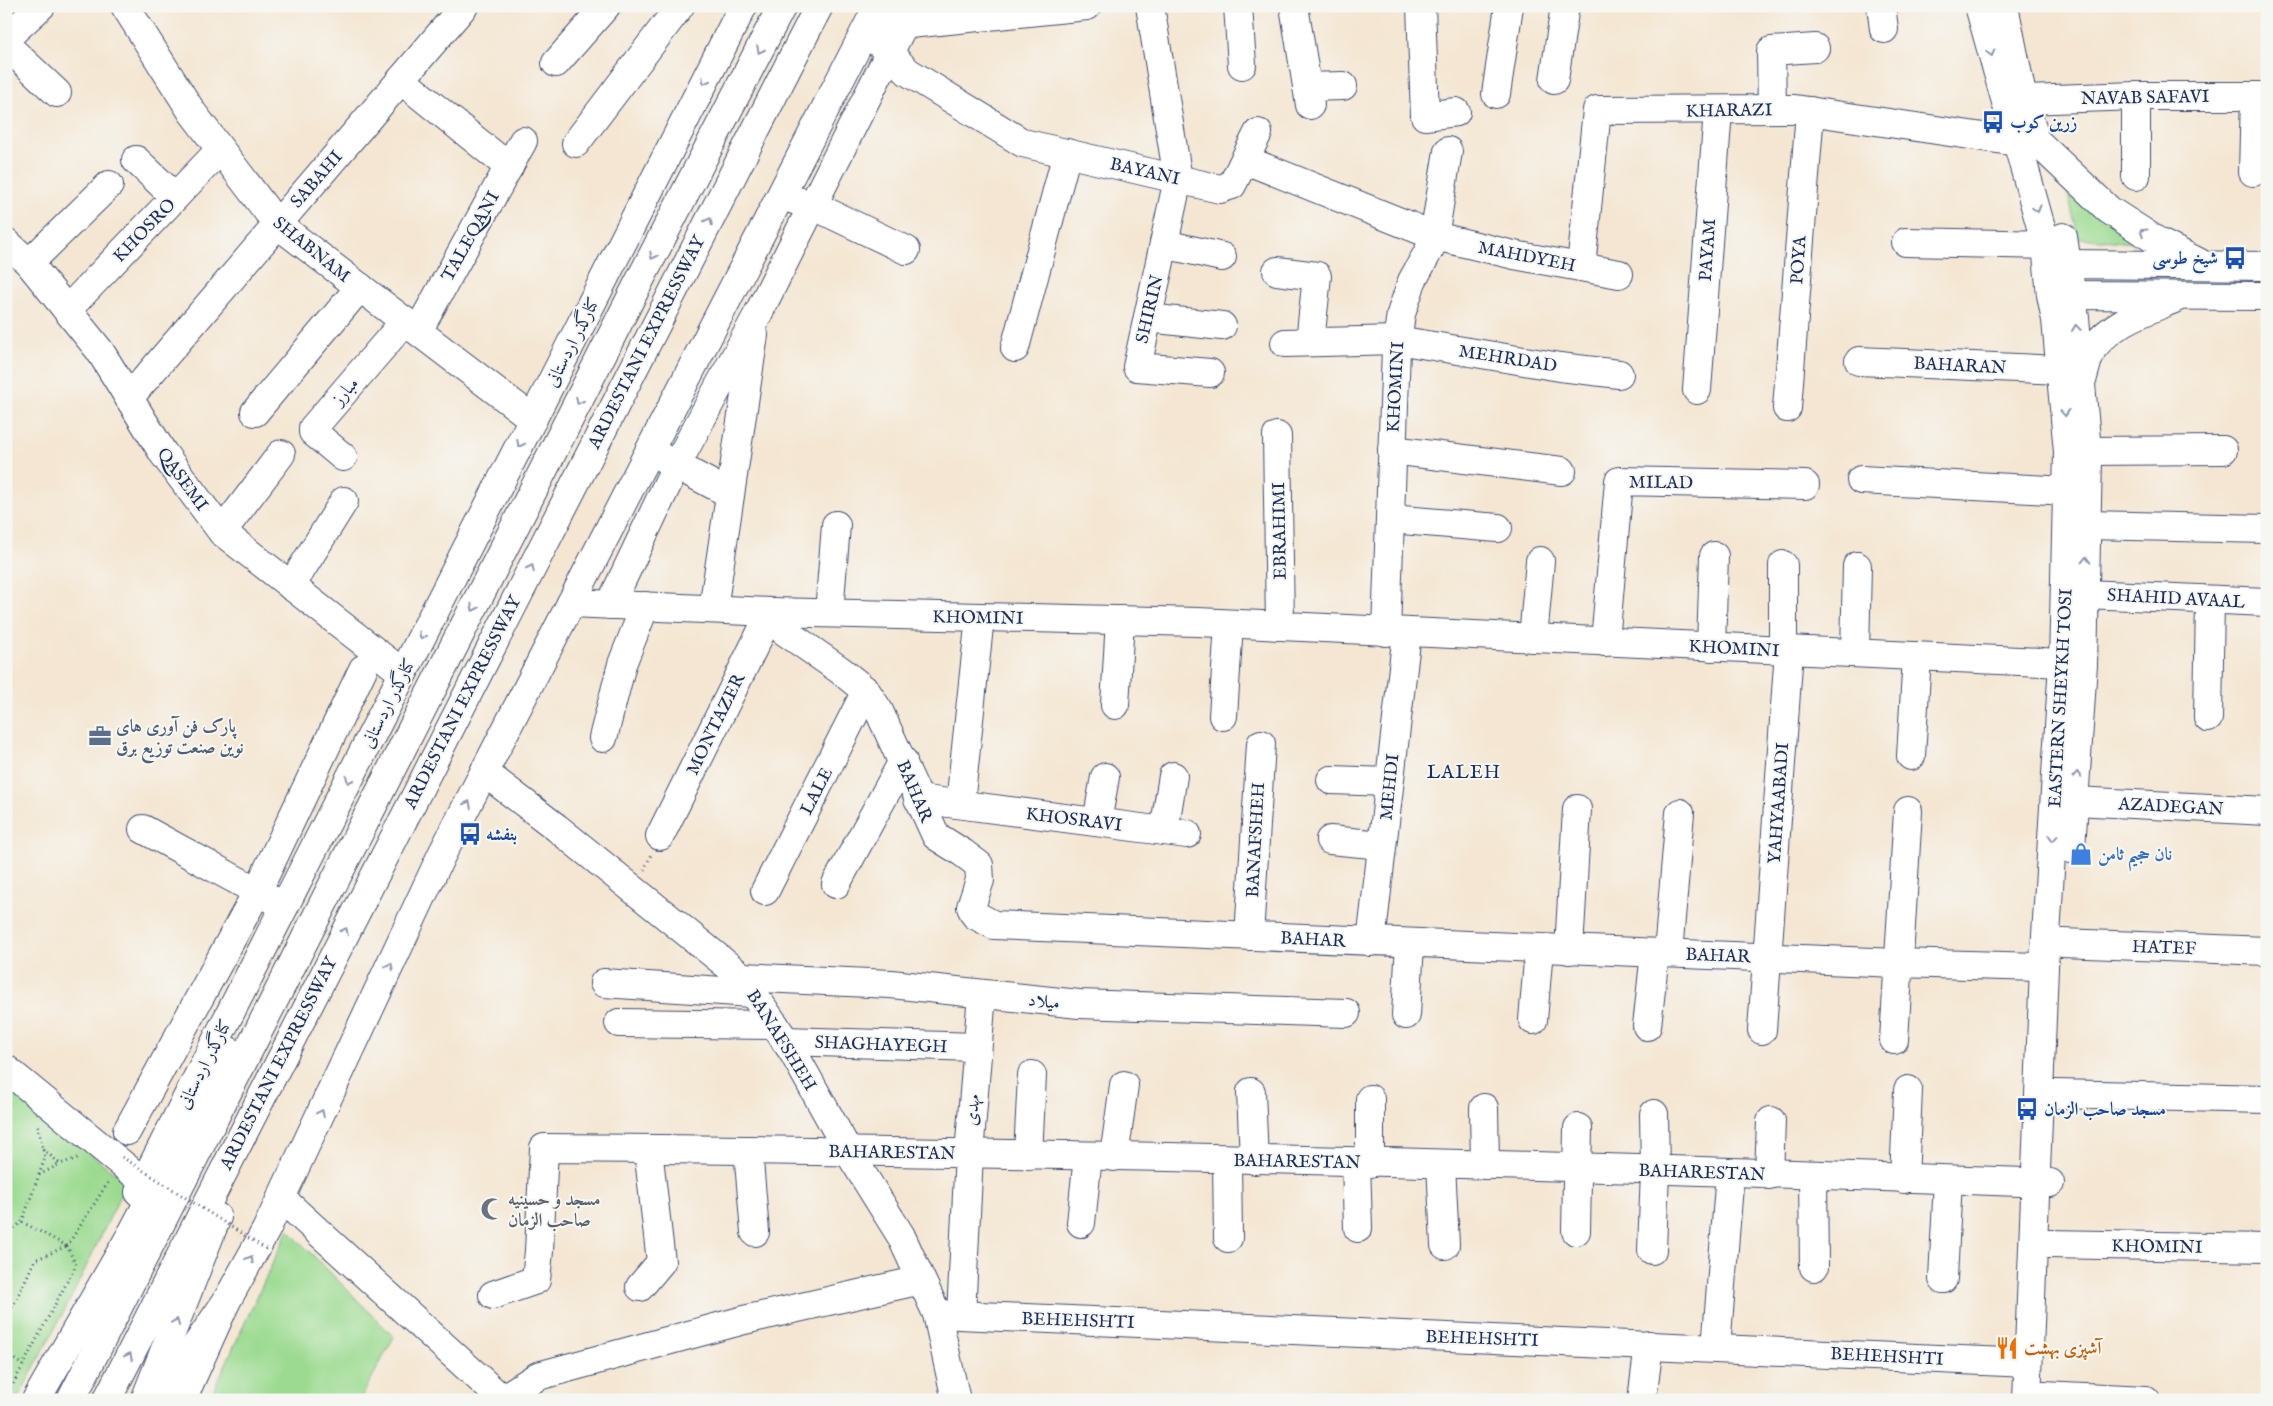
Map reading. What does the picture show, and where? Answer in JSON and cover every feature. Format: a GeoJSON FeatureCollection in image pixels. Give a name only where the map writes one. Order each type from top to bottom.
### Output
{"type":"FeatureCollection","features":[{"type":"Feature","properties":{"kind":"main road"},"geometry":{"type":"LineString","coordinates":[[6,38],[41,6]]}},
{"type":"Feature","properties":{"kind":"main road","name":"SHABNAM"},"geometry":{"type":"LineString","coordinates":[[125,6],[192,112],[277,224],[533,419]]}},
{"type":"Feature","properties":{"kind":"main road","name":"SABAHI"},"geometry":{"type":"LineString","coordinates":[[129,398],[464,6]]}},
{"type":"Feature","properties":{"kind":"main road"},"geometry":{"type":"LineString","coordinates":[[556,63],[606,6]]}},
{"type":"Feature","properties":{"kind":"main road"},"geometry":{"type":"LineString","coordinates":[[576,143],[680,6]]}},
{"type":"Feature","properties":{"kind":"main road","name":"کنارگذر اردستانی"},"geometry":{"type":"LineString","coordinates":[[35,1400],[144,1182],[743,6]]}},
{"type":"Feature","properties":{"kind":"main road","name":"ARDESTANI EXPRESSWAY"},"geometry":{"type":"LineString","coordinates":[[71,1400],[641,278],[782,6]]}},
{"type":"Feature","properties":{"kind":"main road","name":"ARDESTANI EXPRESSWAY"},"geometry":{"type":"LineString","coordinates":[[107,1400],[280,1057],[819,6]]}},
{"type":"Feature","properties":{"kind":"main road"},"geometry":{"type":"LineString","coordinates":[[182,1400],[226,1302],[266,1230],[442,854],[872,18],[1087,6]]}},
{"type":"Feature","properties":{"kind":"main road"},"geometry":{"type":"LineString","coordinates":[[1150,6],[1178,179]]}},
{"type":"Feature","properties":{"kind":"main road"},"geometry":{"type":"LineString","coordinates":[[1238,6],[1242,65]]}},
{"type":"Feature","properties":{"kind":"main road"},"geometry":{"type":"LineString","coordinates":[[1294,6],[1308,96],[1343,86]]}},
{"type":"Feature","properties":{"kind":"main road"},"geometry":{"type":"LineString","coordinates":[[1420,6],[1425,116],[1456,112]]}},
{"type":"Feature","properties":{"kind":"main road"},"geometry":{"type":"LineString","coordinates":[[1496,94],[1509,6]]}},
{"type":"Feature","properties":{"kind":"main road"},"geometry":{"type":"LineString","coordinates":[[1554,80],[1565,6]]}},
{"type":"Feature","properties":{"kind":"main road","name":"EASTERN SHEYKH TOSI"},"geometry":{"type":"LineString","coordinates":[[1979,6],[2026,141],[2056,207],[2054,259],[2061,295],[2056,320],[2071,376],[2087,451],[2086,594],[2073,663],[2044,967],[2043,1183],[2048,1244],[2037,1398]]}},
{"type":"Feature","properties":{"kind":"main road","name":"EASTERN SHEYKH TOSI"},"geometry":{"type":"LineString","coordinates":[[2004,6],[2024,100],[2026,141]]}},
{"type":"Feature","properties":{"kind":"main road"},"geometry":{"type":"LineString","coordinates":[[610,604],[676,466],[758,314],[908,15]]}},
{"type":"Feature","properties":{"kind":"main road","name":"BAYANI"},"geometry":{"type":"LineString","coordinates":[[872,18],[889,53],[908,72],[1023,143],[1220,189],[1232,185],[1258,133]]}},
{"type":"Feature","properties":{"kind":"main road"},"geometry":{"type":"LineString","coordinates":[[6,45],[57,94]]}},
{"type":"Feature","properties":{"kind":"main road"},"geometry":{"type":"LineString","coordinates":[[1772,109],[1770,51],[1816,48]]}},
{"type":"Feature","properties":{"kind":"main road"},"geometry":{"type":"LineString","coordinates":[[401,80],[509,166]]}},
{"type":"Feature","properties":{"kind":"main road"},"geometry":{"type":"LineString","coordinates":[[2136,96],[2136,176]]}},
{"type":"Feature","properties":{"kind":"main road","name":"NAVAB SAFAVI"},"geometry":{"type":"LineString","coordinates":[[2024,100],[2136,96],[2261,96]]}},
{"type":"Feature","properties":{"kind":"main road"},"geometry":{"type":"LineString","coordinates":[[2253,172],[2261,96]]}},
{"type":"Feature","properties":{"kind":"main road","name":"KHARAZI"},"geometry":{"type":"LineString","coordinates":[[1581,267],[1597,110],[1772,109],[1810,111],[2026,141]]}},
{"type":"Feature","properties":{"kind":"main road","name":"PAYAM"},"geometry":{"type":"LineString","coordinates":[[1697,390],[1718,110]]}},
{"type":"Feature","properties":{"kind":"main road","name":"POYA"},"geometry":{"type":"LineString","coordinates":[[1787,408],[1810,111]]}},
{"type":"Feature","properties":{"kind":"main road","name":"TALEQANI"},"geometry":{"type":"LineString","coordinates":[[411,326],[523,141]]}},
{"type":"Feature","properties":{"kind":"main road"},"geometry":{"type":"LineString","coordinates":[[2026,141],[2109,210],[2160,243],[2213,264]]}},
{"type":"Feature","properties":{"kind":"main road","name":"KHOSRO"},"geometry":{"type":"LineString","coordinates":[[67,310],[220,150]]}},
{"type":"Feature","properties":{"kind":"main road","name":"KHOMINI"},"geometry":{"type":"LineString","coordinates":[[1396,632],[1390,519],[1397,340],[1401,314],[1412,281],[1435,236],[1448,152]]}},
{"type":"Feature","properties":{"kind":"main road"},"geometry":{"type":"LineString","coordinates":[[1016,348],[1067,153]]}},
{"type":"Feature","properties":{"kind":"main road"},"geometry":{"type":"LineString","coordinates":[[136,160],[175,197]]}},
{"type":"Feature","properties":{"kind":"main road"},"geometry":{"type":"LineString","coordinates":[[1242,165],[1253,163],[1435,236]]}},
{"type":"Feature","properties":{"kind":"main road","name":"SHIRIN"},"geometry":{"type":"LineString","coordinates":[[1178,179],[1136,367],[1210,374]]}},
{"type":"Feature","properties":{"kind":"main road"},"geometry":{"type":"LineString","coordinates":[[29,262],[110,185]]}},
{"type":"Feature","properties":{"kind":"main road"},"geometry":{"type":"LineString","coordinates":[[781,196],[812,205],[906,250]]}},
{"type":"Feature","properties":{"kind":"main road","name":"MAHDYEH"},"geometry":{"type":"LineString","coordinates":[[1435,236],[1514,255],[1619,274]]}},
{"type":"Feature","properties":{"kind":"main road","name":"QASEMI"},"geometry":{"type":"LineString","coordinates":[[6,242],[29,262],[100,351],[162,453],[222,532],[403,673]]}},
{"type":"Feature","properties":{"kind":"main road"},"geometry":{"type":"LineString","coordinates":[[1906,242],[2054,259],[2267,266]]}},
{"type":"Feature","properties":{"kind":"main road"},"geometry":{"type":"LineString","coordinates":[[1164,244],[1222,257]]}},
{"type":"Feature","properties":{"kind":"main road"},"geometry":{"type":"LineString","coordinates":[[2213,264],[2212,282],[2214,290],[2218,295]]}},
{"type":"Feature","properties":{"kind":"main road","name":"MEHRDAD"},"geometry":{"type":"LineString","coordinates":[[1277,272],[1317,276],[1298,343],[1397,340],[1560,367],[1619,374]]}},
{"type":"Feature","properties":{"kind":"main road"},"geometry":{"type":"LineString","coordinates":[[255,412],[360,287]]}},
{"type":"Feature","properties":{"kind":"main road"},"geometry":{"type":"LineString","coordinates":[[2061,295],[2184,294],[2267,296]]}},
{"type":"Feature","properties":{"kind":"main road"},"geometry":{"type":"LineString","coordinates":[[2071,376],[2110,330],[2134,316],[2184,294]]}},
{"type":"Feature","properties":{"kind":"main road"},"geometry":{"type":"LineString","coordinates":[[713,610],[758,314]]}},
{"type":"Feature","properties":{"kind":"main road"},"geometry":{"type":"LineString","coordinates":[[1148,318],[1222,326]]}},
{"type":"Feature","properties":{"kind":"main road","name":"مبارز"},"geometry":{"type":"LineString","coordinates":[[343,457],[313,432],[313,428],[411,326]]}},
{"type":"Feature","properties":{"kind":"main road","name":"BAHARAN"},"geometry":{"type":"LineString","coordinates":[[1859,361],[2071,376]]}},
{"type":"Feature","properties":{"kind":"main road","name":"EASTERN SHEYKH TOSI"},"geometry":{"type":"LineString","coordinates":[[2037,1398],[2028,1363],[2043,1183],[2055,1094],[2062,942],[2075,801],[2068,491],[2071,376]]}},
{"type":"Feature","properties":{"kind":"main road","name":"EBRAHIMI"},"geometry":{"type":"LineString","coordinates":[[1277,436],[1280,626]]}},
{"type":"Feature","properties":{"kind":"main road"},"geometry":{"type":"LineString","coordinates":[[1392,450],[1562,472]]}},
{"type":"Feature","properties":{"kind":"main road"},"geometry":{"type":"LineString","coordinates":[[2087,451],[2223,450]]}},
{"type":"Feature","properties":{"kind":"main road"},"geometry":{"type":"LineString","coordinates":[[649,451],[730,494]]}},
{"type":"Feature","properties":{"kind":"main road"},"geometry":{"type":"LineString","coordinates":[[222,532],[281,454]]}},
{"type":"Feature","properties":{"kind":"main road"},"geometry":{"type":"LineString","coordinates":[[1861,480],[2068,491]]}},
{"type":"Feature","properties":{"kind":"main road","name":"MILAD"},"geometry":{"type":"LineString","coordinates":[[1605,642],[1619,482],[1805,485]]}},
{"type":"Feature","properties":{"kind":"main road"},"geometry":{"type":"LineString","coordinates":[[291,586],[344,501]]}},
{"type":"Feature","properties":{"kind":"main road"},"geometry":{"type":"LineString","coordinates":[[1390,519],[1498,528]]}},
{"type":"Feature","properties":{"kind":"main road"},"geometry":{"type":"LineString","coordinates":[[830,614],[836,525]]}},
{"type":"Feature","properties":{"kind":"main road"},"geometry":{"type":"LineString","coordinates":[[2087,525],[2267,529]]}},
{"type":"Feature","properties":{"kind":"main road"},"geometry":{"type":"LineString","coordinates":[[1711,647],[1714,556]]}},
{"type":"Feature","properties":{"kind":"main road"},"geometry":{"type":"LineString","coordinates":[[1533,638],[1540,561]]}},
{"type":"Feature","properties":{"kind":"main road","name":"YAHYAABADI"},"geometry":{"type":"LineString","coordinates":[[1762,1030],[1786,650],[1783,565]]}},
{"type":"Feature","properties":{"kind":"main road"},"geometry":{"type":"LineString","coordinates":[[1855,653],[1857,566]]}},
{"type":"Feature","properties":{"kind":"main road","name":"SHAHID AVAAL"},"geometry":{"type":"LineString","coordinates":[[2086,594],[2267,602]]}},
{"type":"Feature","properties":{"kind":"main road"},"geometry":{"type":"LineString","coordinates":[[2208,718],[2210,600]]}},
{"type":"Feature","properties":{"kind":"main road","name":"KHOMINI"},"geometry":{"type":"LineString","coordinates":[[571,603],[830,614],[1120,620],[1280,626],[2073,663]]}},
{"type":"Feature","properties":{"kind":"main road"},"geometry":{"type":"LineString","coordinates":[[603,738],[622,664],[645,606]]}},
{"type":"Feature","properties":{"kind":"main road","name":"BAHAR"},"geometry":{"type":"LineString","coordinates":[[771,612],[784,631],[840,670],[866,691],[879,711],[936,836],[964,853],[979,865],[980,880],[972,907],[975,915],[994,925],[1569,950],[2044,967]]}},
{"type":"Feature","properties":{"kind":"main road","name":"MONTAZER"},"geometry":{"type":"LineString","coordinates":[[660,836],[771,612]]}},
{"type":"Feature","properties":{"kind":"main road"},"geometry":{"type":"LineString","coordinates":[[960,804],[980,617]]}},
{"type":"Feature","properties":{"kind":"main road"},"geometry":{"type":"LineString","coordinates":[[1115,705],[1120,620]]}},
{"type":"Feature","properties":{"kind":"main road"},"geometry":{"type":"LineString","coordinates":[[1223,716],[1229,624]]}},
{"type":"Feature","properties":{"kind":"main road","name":"MEHDI"},"geometry":{"type":"LineString","coordinates":[[1371,942],[1390,782],[1396,632]]}},
{"type":"Feature","properties":{"kind":"main road"},"geometry":{"type":"LineString","coordinates":[[1911,756],[1917,656]]}},
{"type":"Feature","properties":{"kind":"main road"},"geometry":{"type":"LineString","coordinates":[[127,1131],[257,892],[363,669]]}},
{"type":"Feature","properties":{"kind":"main road","name":"LALE"},"geometry":{"type":"LineString","coordinates":[[765,891],[866,691]]}},
{"type":"Feature","properties":{"kind":"main road"},"geometry":{"type":"LineString","coordinates":[[35,1400],[132,1233],[240,1029],[424,708]]}},
{"type":"Feature","properties":{"kind":"main road","name":"BANAFSHEH"},"geometry":{"type":"LineString","coordinates":[[1249,936],[1261,744]]}},
{"type":"Feature","properties":{"kind":"main road"},"geometry":{"type":"LineString","coordinates":[[836,884],[903,761]]}},
{"type":"Feature","properties":{"kind":"main road","name":"BANAFSHEH"},"geometry":{"type":"LineString","coordinates":[[484,772],[635,891],[747,985],[780,1033],[848,1151],[902,1236],[921,1280],[949,1315],[956,1400]]}},
{"type":"Feature","properties":{"kind":"main road","name":"KHOSRAVI"},"geometry":{"type":"LineString","coordinates":[[918,799],[1176,833],[1173,776]]}},
{"type":"Feature","properties":{"kind":"main road"},"geometry":{"type":"LineString","coordinates":[[1097,822],[1105,778]]}},
{"type":"Feature","properties":{"kind":"main road"},"geometry":{"type":"LineString","coordinates":[[1331,780],[1390,782]]}},
{"type":"Feature","properties":{"kind":"main road","name":"AZADEGAN"},"geometry":{"type":"LineString","coordinates":[[2075,801],[2267,811]]}},
{"type":"Feature","properties":{"kind":"main road"},"geometry":{"type":"LineString","coordinates":[[1569,950],[1577,809]]}},
{"type":"Feature","properties":{"kind":"main road"},"geometry":{"type":"LineString","coordinates":[[1894,1040],[1897,963],[1908,811]]}},
{"type":"Feature","properties":{"kind":"main road"},"geometry":{"type":"LineString","coordinates":[[1647,1026],[1662,953],[1680,812]]}},
{"type":"Feature","properties":{"kind":"main road"},"geometry":{"type":"LineString","coordinates":[[143,829],[285,906]]}},
{"type":"Feature","properties":{"kind":"main road"},"geometry":{"type":"LineString","coordinates":[[1330,840],[1382,845]]}},
{"type":"Feature","properties":{"kind":"main road","name":"HATEF"},"geometry":{"type":"LineString","coordinates":[[2062,942],[2267,951]]}},
{"type":"Feature","properties":{"kind":"main road"},"geometry":{"type":"LineString","coordinates":[[1406,1015],[1410,943]]}},
{"type":"Feature","properties":{"kind":"main road"},"geometry":{"type":"LineString","coordinates":[[1533,1020],[1539,948]]}},
{"type":"Feature","properties":{"kind":"main road","name":"میلاد"},"geometry":{"type":"LineString","coordinates":[[604,983],[747,985],[891,984],[1079,1004],[1346,1013]]}},
{"type":"Feature","properties":{"kind":"main road","name":"مهدی"},"geometry":{"type":"LineString","coordinates":[[949,1315],[969,1154],[982,994]]}},
{"type":"Feature","properties":{"kind":"main road","name":"SHAGHAYEGH"},"geometry":{"type":"LineString","coordinates":[[619,1023],[978,1047]]}},
{"type":"Feature","properties":{"kind":"main road"},"geometry":{"type":"LineString","coordinates":[[145,1400],[280,1057]]}},
{"type":"Feature","properties":{"kind":"main road"},"geometry":{"type":"LineString","coordinates":[[6,1069],[144,1182]]}},
{"type":"Feature","properties":{"kind":"main road"},"geometry":{"type":"LineString","coordinates":[[1028,1155],[1032,1075]]}},
{"type":"Feature","properties":{"kind":"main road"},"geometry":{"type":"LineString","coordinates":[[1081,1223],[1124,1085]]}},
{"type":"Feature","properties":{"kind":"main road"},"geometry":{"type":"LineString","coordinates":[[1904,1179],[1908,1090]]}},
{"type":"Feature","properties":{"kind":"main road"},"geometry":{"type":"LineString","coordinates":[[1228,1238],[1251,1092]]}},
{"type":"Feature","properties":{"kind":"main road"},"geometry":{"type":"LineString","coordinates":[[2055,1094],[2267,1099]]}},
{"type":"Feature","properties":{"kind":"main road"},"geometry":{"type":"LineString","coordinates":[[1358,1228],[1370,1099]]}},
{"type":"Feature","properties":{"kind":"main road"},"geometry":{"type":"LineString","coordinates":[[1484,1108],[1485,1165]]}},
{"type":"Feature","properties":{"kind":"main road"},"geometry":{"type":"LineString","coordinates":[[1652,1250],[1655,1170],[1654,1114]]}},
{"type":"Feature","properties":{"kind":"main road"},"geometry":{"type":"LineString","coordinates":[[1769,1175],[1771,1121]]}},
{"type":"Feature","properties":{"kind":"main road"},"geometry":{"type":"LineString","coordinates":[[1576,1231],[1578,1128]]}},
{"type":"Feature","properties":{"kind":"main road","name":"BAHARESTAN"},"geometry":{"type":"LineString","coordinates":[[493,1295],[536,1280],[544,1148],[848,1151],[1363,1162],[2043,1183]]}},
{"type":"Feature","properties":{"kind":"main road"},"geometry":{"type":"LineString","coordinates":[[640,1287],[660,1262],[648,1149]]}},
{"type":"Feature","properties":{"kind":"main road"},"geometry":{"type":"LineString","coordinates":[[748,1150],[755,1232]]}},
{"type":"Feature","properties":{"kind":"main road"},"geometry":{"type":"LineString","coordinates":[[1441,1164],[1446,1245]]}},
{"type":"Feature","properties":{"kind":"main road"},"geometry":{"type":"LineString","coordinates":[[1716,1348],[1730,1173]]}},
{"type":"Feature","properties":{"kind":"main road"},"geometry":{"type":"LineString","coordinates":[[1813,1176],[1814,1267]]}},
{"type":"Feature","properties":{"kind":"main road"},"geometry":{"type":"LineString","coordinates":[[1943,1280],[1948,1180]]}},
{"type":"Feature","properties":{"kind":"main road"},"geometry":{"type":"LineString","coordinates":[[281,1198],[502,1399],[538,1376],[744,1320],[921,1280]]}},
{"type":"Feature","properties":{"kind":"main road","name":"KHOMINI"},"geometry":{"type":"LineString","coordinates":[[2048,1244],[2267,1248]]}},
{"type":"Feature","properties":{"kind":"main road"},"geometry":{"type":"LineString","coordinates":[[159,1400],[226,1302]]}},
{"type":"Feature","properties":{"kind":"main road","name":"BEHEHSHTI"},"geometry":{"type":"LineString","coordinates":[[949,1315],[2028,1363]]}},
{"type":"Feature","properties":{"kind":"main road"},"geometry":{"type":"LineString","coordinates":[[1642,1400],[1649,1345]]}},
{"type":"Feature","properties":{"kind":"main road"},"geometry":{"type":"LineString","coordinates":[[2037,1398],[2146,1400]]}},
{"type":"Feature","properties":{"kind":"path"},"geometry":{"type":"LineString","coordinates":[[635,891],[660,836]]}},
{"type":"Feature","properties":{"kind":"path"},"geometry":{"type":"LineString","coordinates":[[6,1108],[12,1098],[18,1103]]}},
{"type":"Feature","properties":{"kind":"path"},"geometry":{"type":"LineString","coordinates":[[6,1234],[22,1222],[45,1158],[35,1118],[42,1124]]}},
{"type":"Feature","properties":{"kind":"path"},"geometry":{"type":"LineString","coordinates":[[42,1148],[60,1164]]}},
{"type":"Feature","properties":{"kind":"path"},"geometry":{"type":"LineString","coordinates":[[39,1175],[60,1164],[85,1155]]}},
{"type":"Feature","properties":{"kind":"path"},"geometry":{"type":"LineString","coordinates":[[122,1157],[269,1251]]}},
{"type":"Feature","properties":{"kind":"path"},"geometry":{"type":"LineString","coordinates":[[6,1321],[35,1260],[66,1246],[113,1175]]}},
{"type":"Feature","properties":{"kind":"path"},"geometry":{"type":"LineString","coordinates":[[6,1397],[76,1265],[66,1246],[22,1222]]}},
{"type":"Feature","properties":{"kind":"path"},"geometry":{"type":"LineString","coordinates":[[6,1354],[23,1365]]}},
{"type":"Feature","properties":{"kind":"green space"},"geometry":{"type":"Polygon","coordinates":[[[2065,184],[2145,244],[2079,238],[2065,184]]]}},
{"type":"Feature","properties":{"kind":"green space"},"geometry":{"type":"Polygon","coordinates":[[[6,1089],[127,1182],[71,1298],[17,1400],[6,1400],[6,1089]]]}},
{"type":"Feature","properties":{"kind":"green space"},"geometry":{"type":"Polygon","coordinates":[[[288,1230],[394,1337],[360,1400],[209,1400],[288,1230]]]}},
{"type":"Feature","properties":{"kind":"place","name":"زرین کوب"},"geometry":{"type":"Point","coordinates":[1993,122]}},
{"type":"Feature","properties":{"kind":"place","name":"شیخ طوسی"},"geometry":{"type":"Point","coordinates":[2235,258]}},
{"type":"Feature","properties":{"kind":"place","name":"پارک فن آوری های نوین صنعت توزیع برق"},"geometry":{"type":"Point","coordinates":[100,736]}},
{"type":"Feature","properties":{"kind":"place","name":"بنفشه"},"geometry":{"type":"Point","coordinates":[470,834]}},
{"type":"Feature","properties":{"kind":"place","name":"نان حجیم ثامن"},"geometry":{"type":"Point","coordinates":[2081,854]}},
{"type":"Feature","properties":{"kind":"place","name":"مسجد صاحب الزمان"},"geometry":{"type":"Point","coordinates":[2027,1109]}},
{"type":"Feature","properties":{"kind":"place","name":"مسجد و حسینیه صاحب الزمان"},"geometry":{"type":"Point","coordinates":[492,1209]}},
{"type":"Feature","properties":{"kind":"place","name":"آشپزی بهشت"},"geometry":{"type":"Point","coordinates":[2007,1348]}},
{"type":"Feature","properties":{"kind":"district","name":"LALEH"},"geometry":{"type":"Point","coordinates":[1464,771]}}]}
